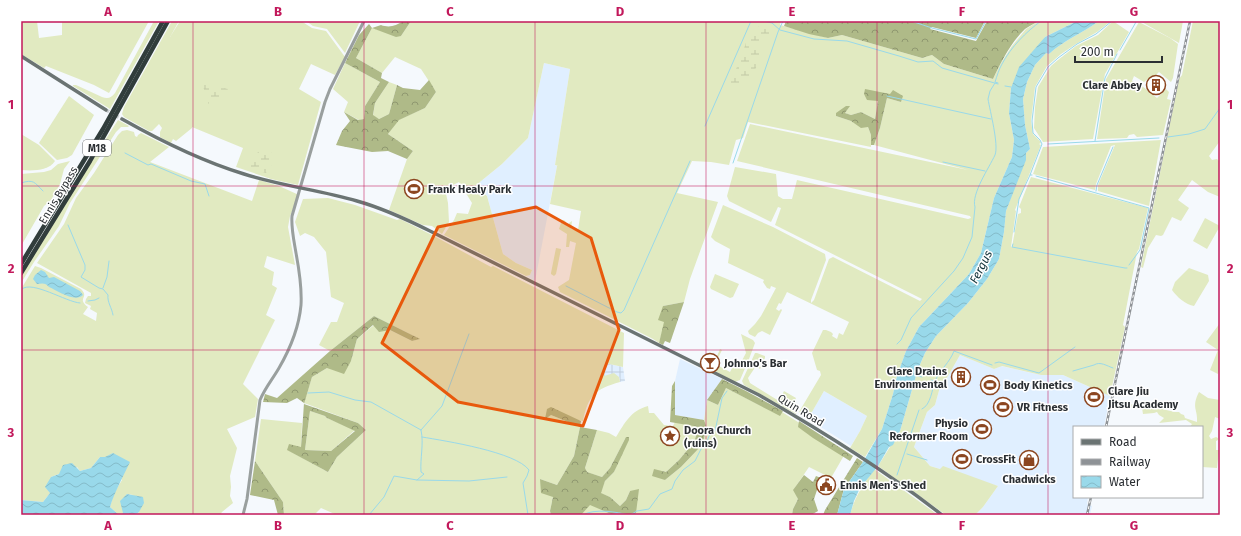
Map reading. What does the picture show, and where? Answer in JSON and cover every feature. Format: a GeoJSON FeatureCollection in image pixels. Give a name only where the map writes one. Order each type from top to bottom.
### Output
{"type":"FeatureCollection","features":[{"type":"Feature","properties":{"kind":"highway","name":"Ennis Bypass"},"geometry":{"type":"LineString","coordinates":[[21,264],[103,129],[163,21]]}},
{"type":"Feature","properties":{"kind":"highway","name":"Ennis Bypass"},"geometry":{"type":"LineString","coordinates":[[21,273],[90,161],[168,21]]}},
{"type":"Feature","properties":{"kind":"main road"},"geometry":{"type":"LineString","coordinates":[[21,56],[106,110]]}},
{"type":"Feature","properties":{"kind":"main road","name":"Quin Road"},"geometry":{"type":"LineString","coordinates":[[122,119],[154,138],[192,155],[244,174],[358,201],[406,219],[766,399],[860,457],[942,515]]}},
{"type":"Feature","properties":{"kind":"street"},"geometry":{"type":"LineString","coordinates":[[243,515],[247,499],[260,400],[264,390],[286,356],[297,327],[300,311],[300,280],[292,226],[292,216],[325,102],[364,21]]}},
{"type":"Feature","properties":{"kind":"highlighted area"},"geometry":{"type":"Polygon","coordinates":[[[536,207],[591,238],[619,330],[583,426],[458,402],[382,343],[438,227],[536,207]]]}},
{"type":"Feature","properties":{"kind":"shaded area"},"geometry":{"type":"Polygon","coordinates":[[[544,63],[570,69],[555,165],[557,166],[535,281],[526,276],[530,275],[532,270],[516,263],[503,254],[487,196],[475,186],[502,164],[528,138],[544,63]]]}},
{"type":"Feature","properties":{"kind":"shaded area"},"geometry":{"type":"Polygon","coordinates":[[[960,355],[994,369],[1001,366],[1041,375],[1063,375],[1110,396],[1104,426],[1073,426],[1073,498],[1088,498],[1087,504],[1092,506],[1090,515],[975,515],[983,507],[998,486],[930,466],[914,447],[927,412],[935,405],[940,387],[960,355]]]}},
{"type":"Feature","properties":{"kind":"shaded area"},"geometry":{"type":"Polygon","coordinates":[[[680,359],[722,379],[707,400],[704,420],[675,415],[675,381],[680,359]]]}},
{"type":"Feature","properties":{"kind":"shaded area"},"geometry":{"type":"Polygon","coordinates":[[[605,363],[623,367],[625,381],[620,382],[619,377],[604,376],[605,363]]]}},
{"type":"Feature","properties":{"kind":"shaded area"},"geometry":{"type":"Polygon","coordinates":[[[824,391],[867,416],[851,446],[808,419],[824,391]]]}},
{"type":"Feature","properties":{"kind":"green space"},"geometry":{"type":"Polygon","coordinates":[[[21,21],[37,21],[39,38],[62,35],[62,21],[149,21],[109,93],[94,85],[46,66],[44,68],[21,54],[21,21]]]}},
{"type":"Feature","properties":{"kind":"green space"},"geometry":{"type":"Polygon","coordinates":[[[154,21],[159,21],[110,109],[73,86],[76,85],[104,98],[109,98],[112,96],[154,21]]]}},
{"type":"Feature","properties":{"kind":"green space"},"geometry":{"type":"Polygon","coordinates":[[[172,21],[179,21],[170,37],[180,21],[301,21],[312,28],[326,31],[345,57],[335,75],[311,64],[299,89],[321,102],[298,185],[271,179],[236,167],[243,148],[192,127],[176,141],[173,139],[171,143],[160,137],[162,128],[159,124],[152,131],[149,131],[124,117],[122,114],[124,107],[172,21]]]}},
{"type":"Feature","properties":{"kind":"green space"},"geometry":{"type":"Polygon","coordinates":[[[306,21],[360,21],[345,53],[327,29],[313,26],[306,21]]]}},
{"type":"Feature","properties":{"kind":"green space"},"geometry":{"type":"Polygon","coordinates":[[[403,21],[411,21],[401,36],[396,37],[372,28],[381,25],[392,26],[403,21]]]}},
{"type":"Feature","properties":{"kind":"green space"},"geometry":{"type":"Polygon","coordinates":[[[411,21],[781,21],[780,25],[828,38],[842,35],[922,58],[932,55],[944,64],[993,79],[1012,46],[1026,29],[1039,21],[1077,21],[1045,37],[1011,88],[1009,113],[1014,140],[1012,157],[994,198],[981,253],[969,274],[919,327],[906,351],[897,376],[882,429],[865,457],[850,448],[867,416],[824,391],[808,419],[799,412],[821,375],[820,371],[817,370],[812,353],[823,330],[831,332],[833,334],[832,336],[837,339],[839,333],[843,335],[849,322],[787,292],[781,304],[779,303],[776,309],[779,311],[781,309],[782,310],[770,335],[762,331],[755,337],[749,334],[748,331],[761,316],[776,288],[771,286],[770,289],[767,288],[763,282],[764,280],[728,263],[730,249],[715,241],[711,237],[723,205],[773,227],[825,254],[826,260],[811,303],[814,300],[829,259],[833,257],[920,301],[922,299],[775,225],[781,208],[778,207],[771,222],[729,201],[727,196],[735,167],[776,174],[778,196],[783,199],[792,199],[797,180],[968,219],[971,218],[970,216],[737,161],[750,124],[968,170],[874,145],[880,128],[887,98],[901,102],[902,96],[890,94],[878,101],[875,119],[861,112],[851,115],[845,113],[849,107],[836,116],[851,121],[861,127],[868,127],[871,135],[871,147],[748,122],[743,138],[736,140],[729,165],[692,161],[677,193],[718,202],[690,279],[684,302],[663,306],[665,322],[659,343],[560,292],[558,287],[569,280],[576,243],[570,241],[569,247],[566,247],[567,234],[559,229],[562,220],[564,220],[566,225],[569,226],[569,223],[572,221],[571,229],[578,230],[581,211],[550,204],[558,166],[555,165],[570,69],[544,63],[528,138],[502,164],[475,186],[487,196],[503,254],[516,263],[532,270],[530,275],[526,276],[444,235],[457,213],[468,214],[472,203],[459,182],[445,189],[448,203],[449,222],[442,234],[432,226],[423,225],[389,210],[407,159],[413,151],[388,134],[398,120],[425,108],[436,92],[421,69],[395,57],[382,73],[356,58],[372,28],[401,36],[411,21]]]}},
{"type":"Feature","properties":{"kind":"green space"},"geometry":{"type":"Polygon","coordinates":[[[786,21],[985,21],[976,38],[932,27],[930,29],[976,41],[987,21],[1039,21],[1025,29],[1015,40],[993,79],[944,64],[932,55],[922,58],[842,35],[828,38],[809,34],[784,26],[786,21]]]}},
{"type":"Feature","properties":{"kind":"green space"},"geometry":{"type":"Polygon","coordinates":[[[1099,21],[1111,21],[1097,32],[1061,54],[1047,66],[1035,87],[1031,121],[1033,134],[1040,141],[1041,143],[1039,144],[1041,145],[1015,210],[1011,247],[1018,214],[1021,213],[1021,209],[1019,207],[1031,177],[1148,208],[1139,249],[1137,252],[1123,325],[1125,327],[1110,396],[1063,375],[1041,375],[1002,366],[994,369],[960,355],[940,387],[935,405],[927,412],[914,447],[930,466],[940,469],[943,466],[998,486],[983,507],[975,515],[946,515],[878,466],[900,431],[918,369],[925,353],[936,336],[968,303],[987,279],[999,259],[1006,211],[1026,153],[1030,149],[1025,125],[1023,99],[1027,82],[1035,65],[1046,53],[1049,54],[1099,21]]]}},
{"type":"Feature","properties":{"kind":"green space"},"geometry":{"type":"Polygon","coordinates":[[[1113,21],[1129,32],[1105,74],[1093,139],[1043,142],[1034,128],[1038,87],[1051,66],[1076,46],[1098,35],[1113,21]]]}},
{"type":"Feature","properties":{"kind":"green space"},"geometry":{"type":"Polygon","coordinates":[[[1140,21],[1183,21],[1179,43],[1140,21]]]}},
{"type":"Feature","properties":{"kind":"green space"},"geometry":{"type":"Polygon","coordinates":[[[1193,21],[1220,21],[1220,141],[1209,156],[1212,160],[1217,159],[1220,162],[1220,197],[1208,192],[1192,180],[1178,200],[1189,208],[1181,221],[1172,217],[1163,235],[1156,235],[1148,248],[1143,268],[1141,267],[1179,79],[1182,75],[1193,21]]]}},
{"type":"Feature","properties":{"kind":"green space"},"geometry":{"type":"Polygon","coordinates":[[[1139,22],[1170,38],[1178,44],[1173,78],[1171,82],[1159,72],[1151,80],[1149,78],[1144,82],[1134,76],[1132,81],[1142,86],[1157,98],[1166,89],[1169,92],[1167,99],[1171,100],[1163,135],[1137,137],[1134,134],[1129,135],[1127,138],[1097,139],[1106,79],[1139,22]]]}},
{"type":"Feature","properties":{"kind":"green space"},"geometry":{"type":"Polygon","coordinates":[[[369,24],[372,28],[356,58],[382,73],[381,78],[389,82],[375,103],[373,115],[379,119],[389,114],[397,85],[403,88],[420,90],[429,80],[436,92],[425,108],[399,120],[388,134],[413,151],[407,159],[388,151],[372,152],[336,145],[342,131],[350,121],[344,112],[358,120],[364,119],[365,106],[380,82],[345,63],[359,35],[369,24]]]}},
{"type":"Feature","properties":{"kind":"green space"},"geometry":{"type":"Polygon","coordinates":[[[760,26],[768,29],[770,36],[767,42],[755,46],[761,55],[751,80],[732,90],[729,82],[739,62],[749,35],[760,26]]]}},
{"type":"Feature","properties":{"kind":"green space"},"geometry":{"type":"Polygon","coordinates":[[[345,63],[380,82],[365,106],[364,119],[359,120],[344,112],[348,102],[333,89],[345,63]]]}},
{"type":"Feature","properties":{"kind":"green space"},"geometry":{"type":"Polygon","coordinates":[[[389,82],[397,85],[389,114],[379,119],[373,116],[375,103],[389,82]]]}},
{"type":"Feature","properties":{"kind":"green space"},"geometry":{"type":"Polygon","coordinates":[[[202,83],[228,89],[221,100],[210,109],[202,83]]]}},
{"type":"Feature","properties":{"kind":"green space"},"geometry":{"type":"Polygon","coordinates":[[[865,89],[890,94],[893,90],[903,96],[901,102],[887,98],[880,128],[874,145],[871,145],[871,135],[868,127],[861,128],[851,121],[836,116],[836,113],[846,106],[850,106],[845,113],[851,115],[861,112],[875,119],[878,101],[867,100],[864,94],[865,89]]]}},
{"type":"Feature","properties":{"kind":"green space"},"geometry":{"type":"Polygon","coordinates":[[[69,96],[94,115],[72,155],[67,158],[57,160],[39,143],[69,96]]]}},
{"type":"Feature","properties":{"kind":"green space"},"geometry":{"type":"Polygon","coordinates":[[[118,120],[129,126],[121,127],[116,132],[70,203],[59,226],[21,283],[21,271],[118,120]]]}},
{"type":"Feature","properties":{"kind":"green space"},"geometry":{"type":"Polygon","coordinates":[[[127,130],[134,132],[135,136],[137,137],[141,133],[169,147],[150,162],[252,201],[259,180],[279,186],[299,195],[290,216],[288,227],[295,265],[267,256],[264,267],[274,272],[272,285],[277,288],[266,315],[275,320],[243,384],[258,399],[255,417],[227,429],[237,448],[230,476],[230,496],[233,503],[220,515],[135,515],[139,512],[133,495],[127,494],[123,513],[119,515],[110,507],[114,493],[122,480],[105,457],[100,457],[91,468],[80,471],[77,467],[51,477],[50,493],[43,502],[21,500],[21,289],[35,266],[41,268],[81,289],[84,294],[83,302],[88,307],[83,314],[96,321],[97,313],[90,309],[91,306],[85,303],[88,296],[91,296],[91,293],[37,263],[64,224],[76,198],[118,135],[122,131],[127,130]]]}},
{"type":"Feature","properties":{"kind":"green space"},"geometry":{"type":"Polygon","coordinates":[[[21,134],[39,145],[55,161],[45,169],[21,170],[21,134]]]}},
{"type":"Feature","properties":{"kind":"green space"},"geometry":{"type":"Polygon","coordinates":[[[1161,140],[1149,206],[1098,191],[1098,185],[1115,145],[1111,146],[1095,190],[1033,174],[1043,147],[1161,140]]]}},
{"type":"Feature","properties":{"kind":"green space"},"geometry":{"type":"Polygon","coordinates":[[[270,151],[273,155],[271,166],[266,173],[251,169],[250,162],[258,152],[270,151]]]}},
{"type":"Feature","properties":{"kind":"green space"},"geometry":{"type":"Polygon","coordinates":[[[70,161],[64,169],[60,184],[51,200],[44,206],[21,246],[21,174],[44,172],[51,170],[58,164],[70,161]]]}},
{"type":"Feature","properties":{"kind":"green space"},"geometry":{"type":"Polygon","coordinates":[[[328,198],[355,205],[397,220],[400,219],[491,267],[493,266],[624,333],[623,367],[605,363],[604,376],[614,373],[619,377],[620,382],[604,388],[594,395],[587,405],[583,421],[551,415],[580,427],[574,456],[557,485],[540,479],[553,497],[550,511],[551,515],[337,515],[321,508],[314,515],[284,515],[283,502],[255,461],[261,419],[302,423],[301,448],[288,450],[328,472],[337,457],[366,430],[358,423],[304,403],[312,377],[327,368],[351,361],[357,339],[374,325],[390,330],[412,341],[419,339],[374,316],[330,351],[319,345],[331,322],[337,322],[344,303],[331,297],[326,252],[314,237],[305,233],[300,236],[295,222],[303,199],[328,198]]]}},
{"type":"Feature","properties":{"kind":"green space"},"geometry":{"type":"Polygon","coordinates":[[[1205,218],[1220,226],[1207,249],[1193,241],[1205,218]]]}},
{"type":"Feature","properties":{"kind":"green space"},"geometry":{"type":"Polygon","coordinates":[[[556,248],[561,249],[556,274],[554,276],[551,273],[556,248]]]}},
{"type":"Feature","properties":{"kind":"green space"},"geometry":{"type":"Polygon","coordinates":[[[1189,268],[1208,275],[1209,281],[1194,306],[1182,300],[1172,290],[1175,282],[1189,268]]]}},
{"type":"Feature","properties":{"kind":"green space"},"geometry":{"type":"Polygon","coordinates":[[[715,274],[739,284],[733,297],[730,298],[711,289],[710,287],[715,274]]]}},
{"type":"Feature","properties":{"kind":"green space"},"geometry":{"type":"Polygon","coordinates":[[[684,302],[670,343],[665,341],[663,345],[659,343],[664,322],[658,320],[663,306],[684,302]]]}},
{"type":"Feature","properties":{"kind":"green space"},"geometry":{"type":"Polygon","coordinates":[[[374,316],[420,339],[412,341],[390,330],[379,332],[373,325],[357,339],[351,361],[344,374],[327,368],[312,377],[304,404],[358,423],[366,430],[337,457],[328,472],[287,450],[289,444],[301,447],[304,403],[297,398],[287,403],[263,402],[265,394],[277,398],[330,351],[374,316]],[[310,411],[305,450],[331,451],[355,431],[325,416],[310,411]]]}},
{"type":"Feature","properties":{"kind":"green space"},"geometry":{"type":"Polygon","coordinates":[[[1220,323],[1220,369],[1218,374],[1210,370],[1218,350],[1206,342],[1220,323]]]}},
{"type":"Feature","properties":{"kind":"green space"},"geometry":{"type":"Polygon","coordinates":[[[741,334],[753,340],[755,343],[740,380],[735,382],[712,368],[720,349],[722,350],[716,362],[717,365],[730,372],[733,366],[738,368],[746,353],[741,334]]]}},
{"type":"Feature","properties":{"kind":"green space"},"geometry":{"type":"Polygon","coordinates":[[[755,353],[765,356],[765,358],[764,360],[762,358],[758,365],[761,367],[760,369],[756,366],[748,378],[750,383],[779,401],[784,391],[796,398],[791,408],[797,412],[796,414],[744,385],[742,381],[755,353]]]}},
{"type":"Feature","properties":{"kind":"green space"},"geometry":{"type":"Polygon","coordinates":[[[722,379],[783,411],[780,416],[726,388],[718,405],[707,400],[722,379]]]}},
{"type":"Feature","properties":{"kind":"green space"},"geometry":{"type":"Polygon","coordinates":[[[675,381],[675,415],[704,420],[707,428],[702,445],[681,467],[665,480],[652,476],[654,469],[666,472],[679,460],[694,442],[699,427],[670,422],[672,386],[675,381]]]}},
{"type":"Feature","properties":{"kind":"green space"},"geometry":{"type":"Polygon","coordinates":[[[726,388],[775,413],[782,412],[846,452],[831,478],[809,467],[794,489],[798,499],[792,515],[633,515],[636,513],[630,491],[626,500],[620,506],[610,497],[600,493],[605,481],[614,472],[626,437],[610,468],[602,477],[586,472],[585,468],[597,430],[609,433],[616,437],[632,414],[648,406],[649,413],[654,413],[664,425],[663,436],[676,431],[673,426],[675,422],[699,427],[694,442],[679,460],[666,472],[654,470],[665,480],[681,467],[702,445],[707,428],[704,420],[707,400],[718,405],[726,388]]]}},
{"type":"Feature","properties":{"kind":"green space"},"geometry":{"type":"Polygon","coordinates":[[[1199,392],[1208,398],[1220,400],[1220,419],[1215,417],[1212,431],[1209,436],[1211,439],[1216,437],[1218,438],[1216,441],[1216,450],[1219,450],[1217,468],[1203,467],[1203,426],[1191,426],[1192,424],[1186,420],[1159,423],[1164,418],[1157,412],[1143,414],[1142,408],[1127,407],[1129,404],[1179,412],[1184,415],[1185,418],[1197,422],[1195,402],[1199,392]]]}},
{"type":"Feature","properties":{"kind":"green space"},"geometry":{"type":"Polygon","coordinates":[[[551,407],[581,421],[580,427],[551,415],[545,419],[547,409],[551,407]]]}},
{"type":"Feature","properties":{"kind":"green space"},"geometry":{"type":"Polygon","coordinates":[[[310,411],[325,416],[355,430],[331,451],[305,450],[310,411]]]}},
{"type":"Feature","properties":{"kind":"green space"},"geometry":{"type":"Polygon","coordinates":[[[799,421],[853,456],[850,461],[798,427],[799,421]]]}},
{"type":"Feature","properties":{"kind":"green space"},"geometry":{"type":"Polygon","coordinates":[[[664,425],[673,426],[678,438],[674,443],[668,445],[666,444],[663,436],[664,425]]]}},
{"type":"Feature","properties":{"kind":"green space"},"geometry":{"type":"Polygon","coordinates":[[[580,427],[597,430],[585,468],[587,472],[602,477],[610,468],[626,437],[629,437],[614,472],[605,481],[601,493],[610,497],[620,506],[626,500],[630,491],[639,489],[636,513],[633,515],[625,515],[620,513],[611,514],[590,505],[581,515],[551,515],[550,511],[553,497],[541,493],[540,479],[557,485],[574,456],[580,427]]]}},
{"type":"Feature","properties":{"kind":"green space"},"geometry":{"type":"Polygon","coordinates":[[[857,458],[863,462],[844,489],[837,515],[823,515],[825,510],[857,458]]]}},
{"type":"Feature","properties":{"kind":"green space"},"geometry":{"type":"Polygon","coordinates":[[[255,461],[283,502],[284,515],[278,515],[274,500],[250,495],[255,461]]]}},
{"type":"Feature","properties":{"kind":"green space"},"geometry":{"type":"Polygon","coordinates":[[[874,469],[938,515],[850,515],[857,496],[874,469]]]}},
{"type":"Feature","properties":{"kind":"green space"},"geometry":{"type":"Polygon","coordinates":[[[804,475],[813,482],[816,476],[821,478],[814,499],[818,511],[811,515],[792,515],[798,499],[793,490],[804,475]]]}},
{"type":"Feature","properties":{"kind":"green space"},"geometry":{"type":"Polygon","coordinates":[[[590,504],[611,514],[620,513],[625,515],[581,515],[590,504]]]}},
{"type":"Feature","properties":{"kind":"water","name":"Fergus"},"geometry":{"type":"Polygon","coordinates":[[[1077,21],[1099,21],[1049,54],[1046,53],[1035,65],[1027,82],[1023,99],[1025,125],[1030,149],[1026,153],[1026,160],[1006,211],[999,259],[987,279],[968,303],[936,336],[925,353],[918,369],[900,431],[893,445],[889,447],[878,466],[860,488],[850,515],[837,515],[844,489],[863,462],[882,429],[897,376],[906,351],[919,327],[969,274],[981,253],[994,198],[1012,157],[1014,140],[1009,113],[1011,88],[1019,67],[1045,37],[1077,21]]]}},
{"type":"Feature","properties":{"kind":"water"},"geometry":{"type":"Polygon","coordinates":[[[41,270],[45,272],[49,278],[54,277],[80,291],[83,295],[76,298],[66,296],[43,283],[37,284],[33,279],[41,270]]]}},
{"type":"Feature","properties":{"kind":"water"},"geometry":{"type":"Polygon","coordinates":[[[113,453],[130,462],[110,507],[119,515],[21,515],[21,500],[43,502],[50,493],[45,487],[51,477],[59,474],[63,465],[72,463],[80,471],[91,468],[100,457],[105,457],[113,453]]]}},
{"type":"Feature","properties":{"kind":"water"},"geometry":{"type":"Polygon","coordinates":[[[127,494],[143,497],[144,503],[139,512],[135,515],[120,515],[123,513],[120,501],[127,494]]]}},
{"type":"Feature","properties":{"kind":"waterway"},"geometry":{"type":"LineString","coordinates":[[705,126],[751,21]]}},
{"type":"Feature","properties":{"kind":"waterway"},"geometry":{"type":"LineString","coordinates":[[763,21],[772,23],[780,30],[814,39],[847,41],[918,62],[933,61],[942,68],[998,84]]}},
{"type":"Feature","properties":{"kind":"waterway"},"geometry":{"type":"LineString","coordinates":[[733,163],[783,21]]}},
{"type":"Feature","properties":{"kind":"waterway"},"geometry":{"type":"LineString","coordinates":[[911,21],[976,39],[986,21]]}},
{"type":"Feature","properties":{"kind":"waterway"},"geometry":{"type":"LineString","coordinates":[[998,83],[995,82],[999,70],[1014,46],[1024,35],[1041,21]]}},
{"type":"Feature","properties":{"kind":"waterway"},"geometry":{"type":"LineString","coordinates":[[1032,175],[1030,175],[1042,144],[1033,133],[1032,121],[1036,87],[1048,67],[1058,58],[1077,44],[1096,34],[1112,21]]}},
{"type":"Feature","properties":{"kind":"waterway"},"geometry":{"type":"LineString","coordinates":[[1120,50],[1136,22],[1132,21]]}},
{"type":"Feature","properties":{"kind":"waterway"},"geometry":{"type":"LineString","coordinates":[[1095,141],[1105,78],[1117,54]]}},
{"type":"Feature","properties":{"kind":"waterway"},"geometry":{"type":"LineString","coordinates":[[897,344],[901,340],[911,318],[954,271],[963,258],[972,237],[975,207],[974,202],[978,188],[995,155],[996,150],[988,99],[990,91],[995,83]]}},
{"type":"Feature","properties":{"kind":"waterway"},"geometry":{"type":"LineString","coordinates":[[1005,86],[1011,87]]}},
{"type":"Feature","properties":{"kind":"waterway"},"geometry":{"type":"LineString","coordinates":[[887,96],[991,119]]}},
{"type":"Feature","properties":{"kind":"waterway"},"geometry":{"type":"LineString","coordinates":[[1168,137],[1189,134],[1205,129],[1220,108]]}},
{"type":"Feature","properties":{"kind":"waterway"},"geometry":{"type":"LineString","coordinates":[[1048,144],[1159,138]]}},
{"type":"Feature","properties":{"kind":"waterway"},"geometry":{"type":"LineString","coordinates":[[1096,191],[1097,185],[1113,147]]}},
{"type":"Feature","properties":{"kind":"waterway"},"geometry":{"type":"LineString","coordinates":[[125,153],[148,165],[151,164],[191,181],[205,184],[209,196]]}},
{"type":"Feature","properties":{"kind":"waterway"},"geometry":{"type":"LineString","coordinates":[[566,286],[617,312],[621,313],[624,310],[690,161]]}},
{"type":"Feature","properties":{"kind":"waterway"},"geometry":{"type":"LineString","coordinates":[[943,162],[985,171]]}},
{"type":"Feature","properties":{"kind":"waterway"},"geometry":{"type":"LineString","coordinates":[[1014,232],[1019,199],[1030,175]]}},
{"type":"Feature","properties":{"kind":"waterway"},"geometry":{"type":"LineString","coordinates":[[1036,176],[1149,208],[1140,250],[1129,265]]}},
{"type":"Feature","properties":{"kind":"waterway"},"geometry":{"type":"LineString","coordinates":[[21,183],[29,181],[34,182],[43,191]]}},
{"type":"Feature","properties":{"kind":"waterway"},"geometry":{"type":"LineString","coordinates":[[68,225],[85,265],[85,270],[81,277],[103,289],[108,295],[108,300],[113,315]]}},
{"type":"Feature","properties":{"kind":"waterway"},"geometry":{"type":"LineString","coordinates":[[1013,244],[1012,247],[1127,268]]}},
{"type":"Feature","properties":{"kind":"waterway"},"geometry":{"type":"LineString","coordinates":[[103,288],[107,277],[109,261]]}},
{"type":"Feature","properties":{"kind":"waterway"},"geometry":{"type":"LineString","coordinates":[[22,289],[33,287],[80,303]]}},
{"type":"Feature","properties":{"kind":"waterway"},"geometry":{"type":"LineString","coordinates":[[88,301],[99,298]]}},
{"type":"Feature","properties":{"kind":"waterway"},"geometry":{"type":"LineString","coordinates":[[421,430],[442,406],[469,334]]}},
{"type":"Feature","properties":{"kind":"waterway"},"geometry":{"type":"LineString","coordinates":[[995,363],[999,362],[1039,373],[1075,347]]}},
{"type":"Feature","properties":{"kind":"waterway"},"geometry":{"type":"LineString","coordinates":[[922,409],[925,407],[931,396],[935,381],[954,351],[992,365]]}},
{"type":"Feature","properties":{"kind":"waterway"},"geometry":{"type":"LineString","coordinates":[[1073,371],[1099,364],[1104,364],[1113,368]]}},
{"type":"Feature","properties":{"kind":"waterway"},"geometry":{"type":"LineString","coordinates":[[915,375],[922,377]]}},
{"type":"Feature","properties":{"kind":"waterway"},"geometry":{"type":"LineString","coordinates":[[931,380],[935,381]]}},
{"type":"Feature","properties":{"kind":"waterway"},"geometry":{"type":"LineString","coordinates":[[630,515],[637,511],[649,509],[660,494],[672,489],[675,481],[683,470],[695,461],[701,449],[706,444],[709,436],[715,431],[722,398],[727,391]]}},
{"type":"Feature","properties":{"kind":"waterway"},"geometry":{"type":"LineString","coordinates":[[308,393],[329,392],[355,400],[371,402],[421,430],[421,472],[424,474],[417,480]]}},
{"type":"Feature","properties":{"kind":"waterway"},"geometry":{"type":"LineString","coordinates":[[897,475],[919,410]]}},
{"type":"Feature","properties":{"kind":"waterway"},"geometry":{"type":"LineString","coordinates":[[422,437],[480,448],[510,458],[522,464],[529,470],[523,483],[528,515]]}},
{"type":"Feature","properties":{"kind":"waterway"},"geometry":{"type":"LineString","coordinates":[[907,454],[927,460]]}},
{"type":"Feature","properties":{"kind":"waterway"},"geometry":{"type":"LineString","coordinates":[[369,515],[384,497],[394,476],[417,480],[469,481],[507,477]]}},
{"type":"Feature","properties":{"kind":"waterway"},"geometry":{"type":"LineString","coordinates":[[583,515],[599,511],[629,515]]}},
{"type":"Feature","properties":{"kind":"tunnel"},"geometry":{"type":"LineString","coordinates":[[106,110],[122,119]]}},
{"type":"Feature","properties":{"kind":"railway"},"geometry":{"type":"LineString","coordinates":[[1106,426],[1190,21]]}},
{"type":"Feature","properties":{"kind":"railway"},"geometry":{"type":"LineString","coordinates":[[1087,515],[1091,498]]}},
{"type":"Feature","properties":{"kind":"place","name":"Clare Abbey"},"geometry":{"type":"Point","coordinates":[1156,85]}},
{"type":"Feature","properties":{"kind":"place","name":"Frank Healy Park"},"geometry":{"type":"Point","coordinates":[414,189]}},
{"type":"Feature","properties":{"kind":"place","name":"Johnno's Bar"},"geometry":{"type":"Point","coordinates":[710,363]}},
{"type":"Feature","properties":{"kind":"place","name":"Clare Drains Environmental"},"geometry":{"type":"Point","coordinates":[961,377]}},
{"type":"Feature","properties":{"kind":"place","name":"Body Kinetics"},"geometry":{"type":"Point","coordinates":[990,385]}},
{"type":"Feature","properties":{"kind":"place","name":"Clare Jiu Jitsu Academy"},"geometry":{"type":"Point","coordinates":[1094,397]}},
{"type":"Feature","properties":{"kind":"place","name":"VR Fitness"},"geometry":{"type":"Point","coordinates":[1003,407]}},
{"type":"Feature","properties":{"kind":"place","name":"Physio Reformer Room"},"geometry":{"type":"Point","coordinates":[982,429]}},
{"type":"Feature","properties":{"kind":"place","name":"Doora Church (ruins)"},"geometry":{"type":"Point","coordinates":[670,436]}},
{"type":"Feature","properties":{"kind":"place","name":"CrossFit"},"geometry":{"type":"Point","coordinates":[962,459]}},
{"type":"Feature","properties":{"kind":"place","name":"Chadwicks"},"geometry":{"type":"Point","coordinates":[1029,460]}},
{"type":"Feature","properties":{"kind":"place","name":"Ennis Men's Shed"},"geometry":{"type":"Point","coordinates":[826,485]}}]}
